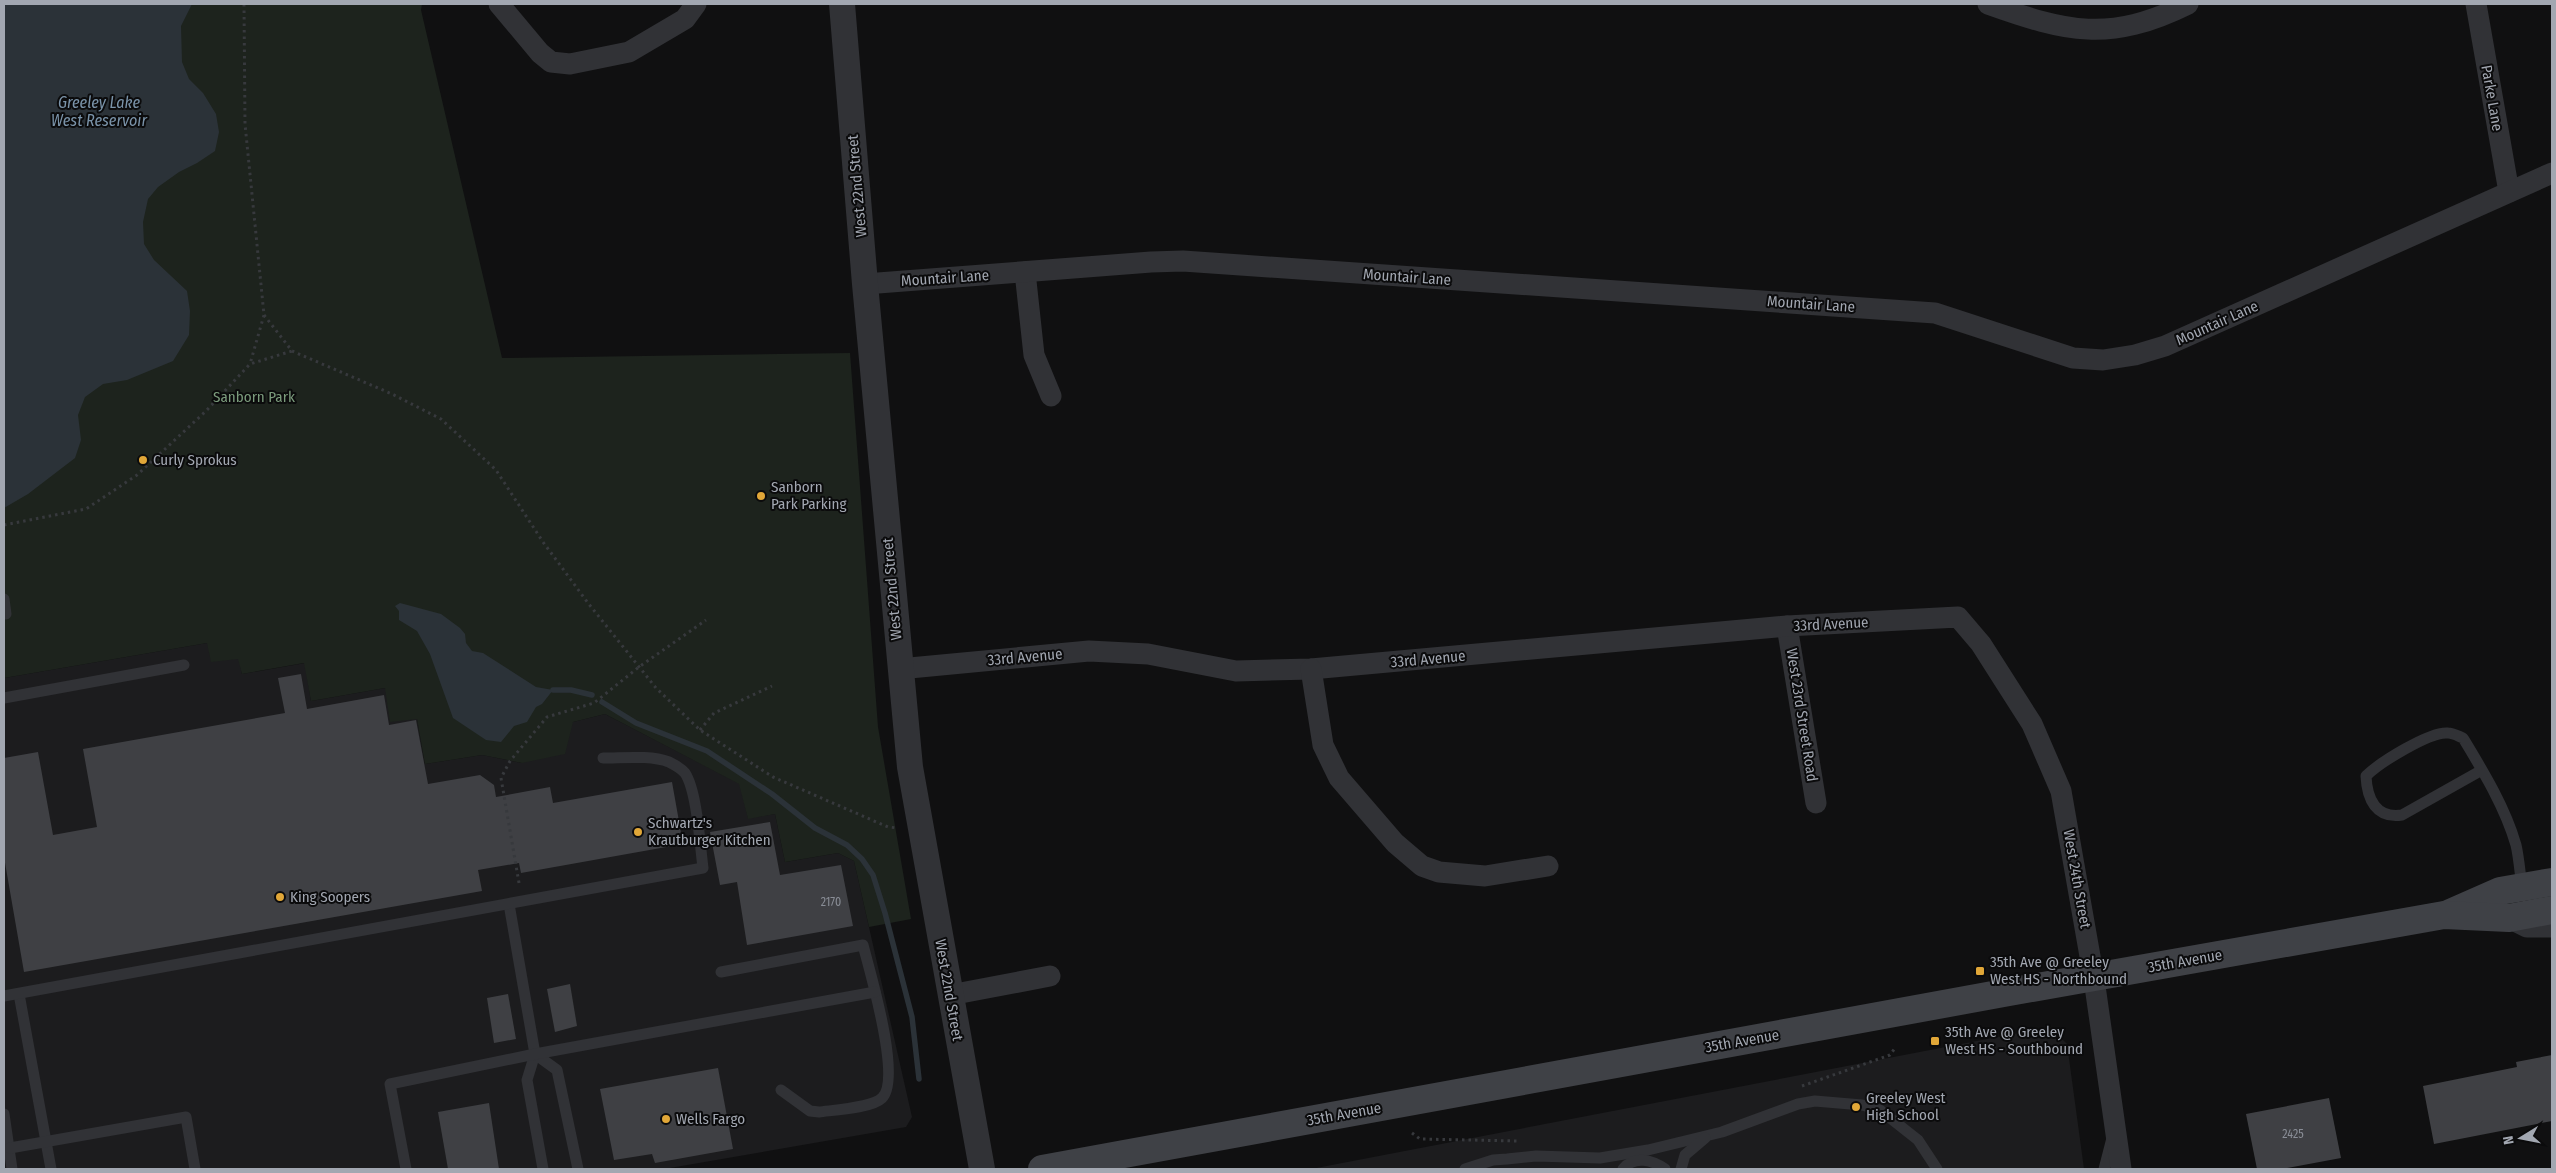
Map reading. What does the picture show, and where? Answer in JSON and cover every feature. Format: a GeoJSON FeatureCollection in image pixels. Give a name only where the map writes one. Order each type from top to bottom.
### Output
{"type":"FeatureCollection","features":[{"type":"Feature","properties":{"kind":"main road","name":"35th Avenue"},"geometry":{"type":"LineString","coordinates":[[2444,915],[2500,891],[2552,882]]}},
{"type":"Feature","properties":{"kind":"main road","name":"35th Avenue"},"geometry":{"type":"LineString","coordinates":[[1042,1169],[2444,915],[2509,918],[2552,910]]}},
{"type":"Feature","properties":{"kind":"street"},"geometry":{"type":"LineString","coordinates":[[499,4],[540,53],[551,62],[570,64],[629,52],[685,19],[696,4]]}},
{"type":"Feature","properties":{"kind":"street","name":"West 22nd Street"},"geometry":{"type":"LineString","coordinates":[[842,4],[899,669],[910,767],[982,1169]]}},
{"type":"Feature","properties":{"kind":"street"},"geometry":{"type":"LineString","coordinates":[[1988,4],[2042,23],[2099,30],[2158,19],[2188,4]]}},
{"type":"Feature","properties":{"kind":"street","name":"Parke Lane"},"geometry":{"type":"LineString","coordinates":[[2476,4],[2509,192]]}},
{"type":"Feature","properties":{"kind":"street","name":"Mountair Lane"},"geometry":{"type":"LineString","coordinates":[[865,284],[1183,262],[1935,313],[2072,358],[2103,360],[2136,355],[2165,346],[2552,172]]}},
{"type":"Feature","properties":{"kind":"street"},"geometry":{"type":"LineString","coordinates":[[1025,272],[1034,355],[1051,396]]}},
{"type":"Feature","properties":{"kind":"street","name":"33rd Avenue"},"geometry":{"type":"LineString","coordinates":[[899,669],[1089,651],[1148,654],[1236,671],[1311,669],[1787,626],[1958,617]]}},
{"type":"Feature","properties":{"kind":"street","name":"West 24th Street"},"geometry":{"type":"LineString","coordinates":[[1958,617],[1981,644],[2032,724],[2061,791],[2094,977],[2121,1169]]}},
{"type":"Feature","properties":{"kind":"street","name":"West 23rd Street Road"},"geometry":{"type":"LineString","coordinates":[[1787,626],[1816,803]]}},
{"type":"Feature","properties":{"kind":"street"},"geometry":{"type":"LineString","coordinates":[[1311,669],[1323,745],[1339,778],[1395,843],[1422,866],[1439,872],[1485,876],[1548,866]]}},
{"type":"Feature","properties":{"kind":"street"},"geometry":{"type":"LineString","coordinates":[[2509,918],[2526,927],[2552,927]]}},
{"type":"Feature","properties":{"kind":"street"},"geometry":{"type":"LineString","coordinates":[[950,995],[1050,976]]}},
{"type":"Feature","properties":{"kind":"lane"},"geometry":{"type":"LineString","coordinates":[[4,599],[6,614],[4,614]]}},
{"type":"Feature","properties":{"kind":"lane"},"geometry":{"type":"LineString","coordinates":[[4,698],[184,665]]}},
{"type":"Feature","properties":{"kind":"lane"},"geometry":{"type":"LineString","coordinates":[[2482,770],[2402,815],[2389,817],[2379,813],[2367,789],[2366,776],[2374,767],[2428,738],[2447,732],[2463,738],[2482,770],[2503,811],[2516,845],[2522,887]]}},
{"type":"Feature","properties":{"kind":"lane"},"geometry":{"type":"LineString","coordinates":[[4,996],[703,868],[696,817],[685,774],[679,767],[667,762],[640,758],[603,758]]}},
{"type":"Feature","properties":{"kind":"lane"},"geometry":{"type":"LineString","coordinates":[[510,904],[535,1054],[527,1080],[543,1169]]}},
{"type":"Feature","properties":{"kind":"lane"},"geometry":{"type":"LineString","coordinates":[[721,972],[863,945],[876,992],[887,1047],[889,1089],[882,1099],[872,1104],[819,1112],[810,1111],[781,1090]]}},
{"type":"Feature","properties":{"kind":"lane"},"geometry":{"type":"LineString","coordinates":[[406,1169],[390,1084],[535,1054],[876,992]]}},
{"type":"Feature","properties":{"kind":"lane"},"geometry":{"type":"LineString","coordinates":[[19,994],[51,1169]]}},
{"type":"Feature","properties":{"kind":"lane"},"geometry":{"type":"LineString","coordinates":[[535,1054],[557,1070],[578,1169]]}},
{"type":"Feature","properties":{"kind":"lane"},"geometry":{"type":"LineString","coordinates":[[1465,1169],[1493,1160],[1600,1158],[1707,1137],[1798,1104],[1830,1102],[1862,1105],[1880,1110],[1918,1140],[1937,1169]]}},
{"type":"Feature","properties":{"kind":"lane"},"geometry":{"type":"LineString","coordinates":[[4,1114],[12,1169]]}},
{"type":"Feature","properties":{"kind":"lane"},"geometry":{"type":"LineString","coordinates":[[10,1148],[186,1117],[195,1169]]}},
{"type":"Feature","properties":{"kind":"lane"},"geometry":{"type":"LineString","coordinates":[[2104,1169],[2115,1124]]}},
{"type":"Feature","properties":{"kind":"lane"},"geometry":{"type":"LineString","coordinates":[[1681,1169],[1685,1155],[1707,1137]]}},
{"type":"Feature","properties":{"kind":"lane"},"geometry":{"type":"LineString","coordinates":[[1600,1158],[1613,1161],[1619,1169]]}},
{"type":"Feature","properties":{"kind":"lane"},"geometry":{"type":"LineString","coordinates":[[1623,1169],[1630,1163],[1644,1160],[1655,1161],[1665,1169]]}},
{"type":"Feature","properties":{"kind":"path"},"geometry":{"type":"LineString","coordinates":[[4,525],[86,509],[137,475],[206,411],[250,364],[264,315],[245,124],[244,4]]}},
{"type":"Feature","properties":{"kind":"path"},"geometry":{"type":"LineString","coordinates":[[264,315],[292,351],[392,394],[440,419],[496,470],[543,542],[639,667],[656,688],[700,730],[773,777],[888,827],[899,828]]}},
{"type":"Feature","properties":{"kind":"path"},"geometry":{"type":"LineString","coordinates":[[250,364],[292,351]]}},
{"type":"Feature","properties":{"kind":"path"},"geometry":{"type":"LineString","coordinates":[[519,883],[501,778],[510,761],[548,717],[594,702],[639,667],[706,620]]}},
{"type":"Feature","properties":{"kind":"path"},"geometry":{"type":"LineString","coordinates":[[700,730],[714,713],[772,686]]}},
{"type":"Feature","properties":{"kind":"path"},"geometry":{"type":"LineString","coordinates":[[1794,1089],[1890,1055],[1895,1048]]}},
{"type":"Feature","properties":{"kind":"path"},"geometry":{"type":"LineString","coordinates":[[1412,1133],[1420,1139],[1522,1141]]}},
{"type":"Feature","properties":{"kind":"shaded area"},"geometry":{"type":"Polygon","coordinates":[[[207,643],[239,659],[242,674],[305,663],[311,701],[385,688],[417,719],[425,764],[482,755],[522,763],[573,722],[605,714],[740,784],[748,818],[775,814],[785,862],[838,853],[854,861],[912,1117],[906,1127],[664,1169],[4,1169],[4,678],[207,643]]]}},
{"type":"Feature","properties":{"kind":"shaded area","name":"Greeley West High School"},"geometry":{"type":"Polygon","coordinates":[[[2050,1027],[2067,1044],[2084,1169],[1311,1169],[2050,1027]]]}},
{"type":"Feature","properties":{"kind":"green space","name":"Sanborn Park"},"geometry":{"type":"Polygon","coordinates":[[[4,4],[422,4],[421,10],[502,358],[850,353],[878,727],[911,919],[869,927],[854,861],[838,853],[785,862],[775,814],[748,819],[739,784],[605,714],[573,722],[565,754],[522,763],[482,755],[425,764],[417,719],[390,722],[385,688],[311,701],[304,663],[242,674],[238,659],[211,662],[207,643],[4,678],[4,4]]]}},
{"type":"Feature","properties":{"kind":"water","name":"Greeley Lake West Reservoir"},"geometry":{"type":"Polygon","coordinates":[[[4,4],[192,4],[181,26],[182,62],[189,79],[203,93],[216,114],[219,132],[215,151],[158,187],[148,199],[143,222],[144,244],[154,260],[187,291],[190,311],[189,335],[173,361],[127,380],[103,384],[85,397],[78,415],[81,440],[75,458],[28,494],[4,508],[4,4]]]}},
{"type":"Feature","properties":{"kind":"water"},"geometry":{"type":"Polygon","coordinates":[[[400,603],[441,614],[460,628],[465,634],[466,643],[472,651],[483,653],[536,687],[553,690],[542,704],[536,707],[527,722],[514,726],[501,742],[486,740],[453,718],[430,654],[417,631],[399,620],[399,611],[395,606],[400,603]]]}},
{"type":"Feature","properties":{"kind":"building"},"geometry":{"type":"Polygon","coordinates":[[[301,674],[307,709],[384,695],[389,725],[416,720],[428,784],[480,775],[494,785],[496,797],[550,787],[553,803],[672,782],[683,844],[521,873],[519,863],[478,870],[482,891],[24,972],[4,857],[4,758],[38,752],[53,835],[97,827],[83,749],[285,713],[278,678],[301,674]]]}},
{"type":"Feature","properties":{"kind":"building"},"geometry":{"type":"Polygon","coordinates":[[[770,822],[780,875],[841,865],[853,926],[747,945],[737,882],[720,885],[710,832],[770,822]]]}},
{"type":"Feature","properties":{"kind":"building"},"geometry":{"type":"Polygon","coordinates":[[[570,984],[577,1026],[555,1032],[547,989],[570,984]]]}},
{"type":"Feature","properties":{"kind":"building"},"geometry":{"type":"Polygon","coordinates":[[[508,994],[516,1039],[494,1043],[487,998],[508,994]]]}},
{"type":"Feature","properties":{"kind":"building"},"geometry":{"type":"Polygon","coordinates":[[[2552,1055],[2552,1121],[2434,1144],[2423,1086],[2517,1067],[2516,1062],[2552,1055]]]}},
{"type":"Feature","properties":{"kind":"building"},"geometry":{"type":"Polygon","coordinates":[[[718,1068],[733,1149],[655,1163],[652,1154],[614,1160],[600,1089],[718,1068]]]}},
{"type":"Feature","properties":{"kind":"building"},"geometry":{"type":"Polygon","coordinates":[[[2329,1098],[2341,1158],[2282,1169],[2257,1169],[2246,1114],[2329,1098]]]}},
{"type":"Feature","properties":{"kind":"building"},"geometry":{"type":"Polygon","coordinates":[[[489,1103],[499,1169],[448,1169],[438,1112],[489,1103]]]}},
{"type":"Feature","properties":{"kind":"waterway"},"geometry":{"type":"LineString","coordinates":[[553,690],[571,690],[592,695]]}},
{"type":"Feature","properties":{"kind":"waterway"},"geometry":{"type":"LineString","coordinates":[[602,702],[636,723],[707,751],[772,794],[815,828],[847,845],[862,859],[873,875],[885,913],[912,1017],[919,1079]]}},
{"type":"Feature","properties":{"kind":"place","name":"Curly Sprokus"},"geometry":{"type":"Point","coordinates":[143,460]}},
{"type":"Feature","properties":{"kind":"place","name":"Sanborn Park Parking"},"geometry":{"type":"Point","coordinates":[761,496]}},
{"type":"Feature","properties":{"kind":"place","name":"Schwartz's Krautburger Kitchen"},"geometry":{"type":"Point","coordinates":[638,832]}},
{"type":"Feature","properties":{"kind":"place","name":"King Soopers"},"geometry":{"type":"Point","coordinates":[280,897]}},
{"type":"Feature","properties":{"kind":"place","name":"35th Ave @ Greeley West HS - Northbound"},"geometry":{"type":"Point","coordinates":[1980,971]}},
{"type":"Feature","properties":{"kind":"place","name":"35th Ave @ Greeley West HS - Southbound"},"geometry":{"type":"Point","coordinates":[1935,1041]}},
{"type":"Feature","properties":{"kind":"place","name":"Greeley West High School"},"geometry":{"type":"Point","coordinates":[1856,1107]}},
{"type":"Feature","properties":{"kind":"place","name":"Wells Fargo"},"geometry":{"type":"Point","coordinates":[666,1119]}}]}
